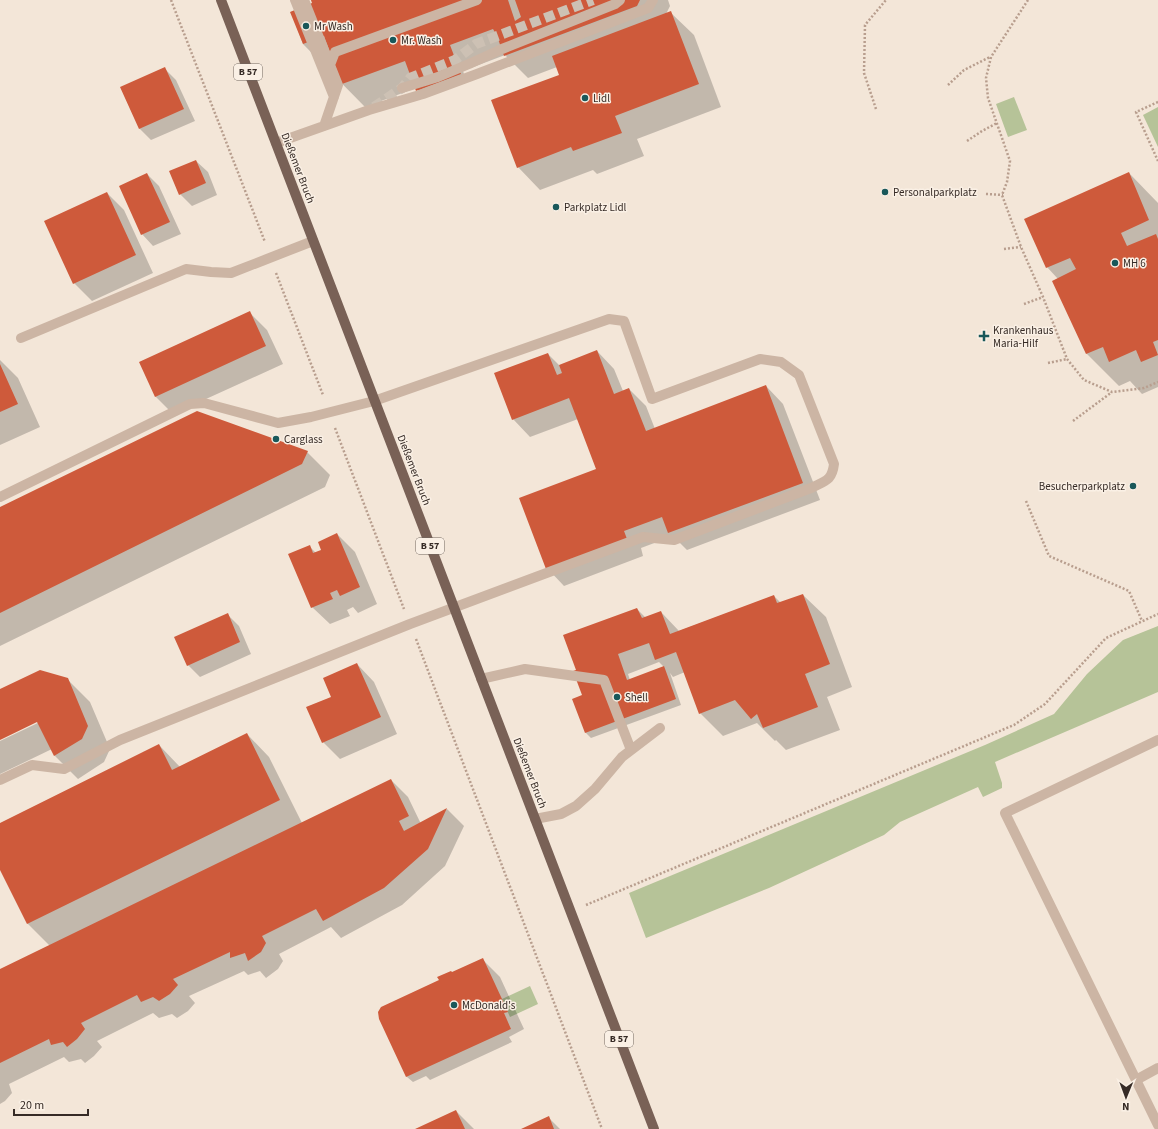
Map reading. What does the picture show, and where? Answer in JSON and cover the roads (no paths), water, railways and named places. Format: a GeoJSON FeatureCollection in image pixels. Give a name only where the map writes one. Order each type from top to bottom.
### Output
{"type":"FeatureCollection","features":[{"type":"Feature","properties":{"kind":"main road","name":"Dießemer Bruch"},"geometry":{"type":"LineString","coordinates":[[220,0],[654,1129]]}},
{"type":"Feature","properties":{"kind":"lane"},"geometry":{"type":"LineString","coordinates":[[295,0],[334,97]]}},
{"type":"Feature","properties":{"kind":"lane"},"geometry":{"type":"LineString","coordinates":[[304,0],[338,85],[324,126]]}},
{"type":"Feature","properties":{"kind":"lane"},"geometry":{"type":"LineString","coordinates":[[330,65],[336,52],[477,0]]}},
{"type":"Feature","properties":{"kind":"lane"},"geometry":{"type":"LineString","coordinates":[[402,88],[438,77],[502,49],[615,4],[620,0]]}},
{"type":"Feature","properties":{"kind":"lane"},"geometry":{"type":"LineString","coordinates":[[276,143],[369,110],[423,94],[507,63],[648,8],[653,0]]}},
{"type":"Feature","properties":{"kind":"lane"},"geometry":{"type":"LineString","coordinates":[[21,338],[186,269],[231,273],[313,241]]}},
{"type":"Feature","properties":{"kind":"lane"},"geometry":{"type":"LineString","coordinates":[[0,497],[190,404],[204,403],[278,423],[329,413],[374,401],[609,318],[624,321],[652,399],[760,359],[781,362],[799,375],[834,464],[833,474],[827,480],[811,488],[674,540],[643,537],[410,624],[120,740],[64,769],[32,765],[0,780]]}},
{"type":"Feature","properties":{"kind":"lane"},"geometry":{"type":"LineString","coordinates":[[481,679],[525,669],[604,680],[631,750]]}},
{"type":"Feature","properties":{"kind":"lane"},"geometry":{"type":"LineString","coordinates":[[535,819],[560,814],[576,806],[595,789],[622,757],[660,728]]}},
{"type":"Feature","properties":{"kind":"lane"},"geometry":{"type":"LineString","coordinates":[[1158,740],[1005,813],[1158,1125]]}},
{"type":"Feature","properties":{"kind":"lane"},"geometry":{"type":"LineString","coordinates":[[1136,1080],[1158,1068]]}},
{"type":"Feature","properties":{"kind":"tunnel"},"geometry":{"type":"LineString","coordinates":[[374,107],[402,88],[410,78],[455,60],[476,44],[593,0]]}},
{"type":"Feature","properties":{"kind":"place","name":"Mr Wash"},"geometry":{"type":"Point","coordinates":[306,26]}},
{"type":"Feature","properties":{"kind":"place","name":"Mr. Wash"},"geometry":{"type":"Point","coordinates":[393,40]}},
{"type":"Feature","properties":{"kind":"place","name":"Lidl"},"geometry":{"type":"Point","coordinates":[585,98]}},
{"type":"Feature","properties":{"kind":"place","name":"Personalparkplatz"},"geometry":{"type":"Point","coordinates":[885,192]}},
{"type":"Feature","properties":{"kind":"place","name":"Parkplatz Lidl"},"geometry":{"type":"Point","coordinates":[556,207]}},
{"type":"Feature","properties":{"kind":"place","name":"MH 6"},"geometry":{"type":"Point","coordinates":[1115,263]}},
{"type":"Feature","properties":{"kind":"place","name":"Krankenhaus Maria-Hilf"},"geometry":{"type":"Point","coordinates":[984,336]}},
{"type":"Feature","properties":{"kind":"place","name":"Carglass"},"geometry":{"type":"Point","coordinates":[276,439]}},
{"type":"Feature","properties":{"kind":"place","name":"Besucherparkplatz"},"geometry":{"type":"Point","coordinates":[1133,486]}},
{"type":"Feature","properties":{"kind":"place","name":"Shell"},"geometry":{"type":"Point","coordinates":[617,697]}},
{"type":"Feature","properties":{"kind":"place","name":"McDonald's"},"geometry":{"type":"Point","coordinates":[454,1005]}}]}
